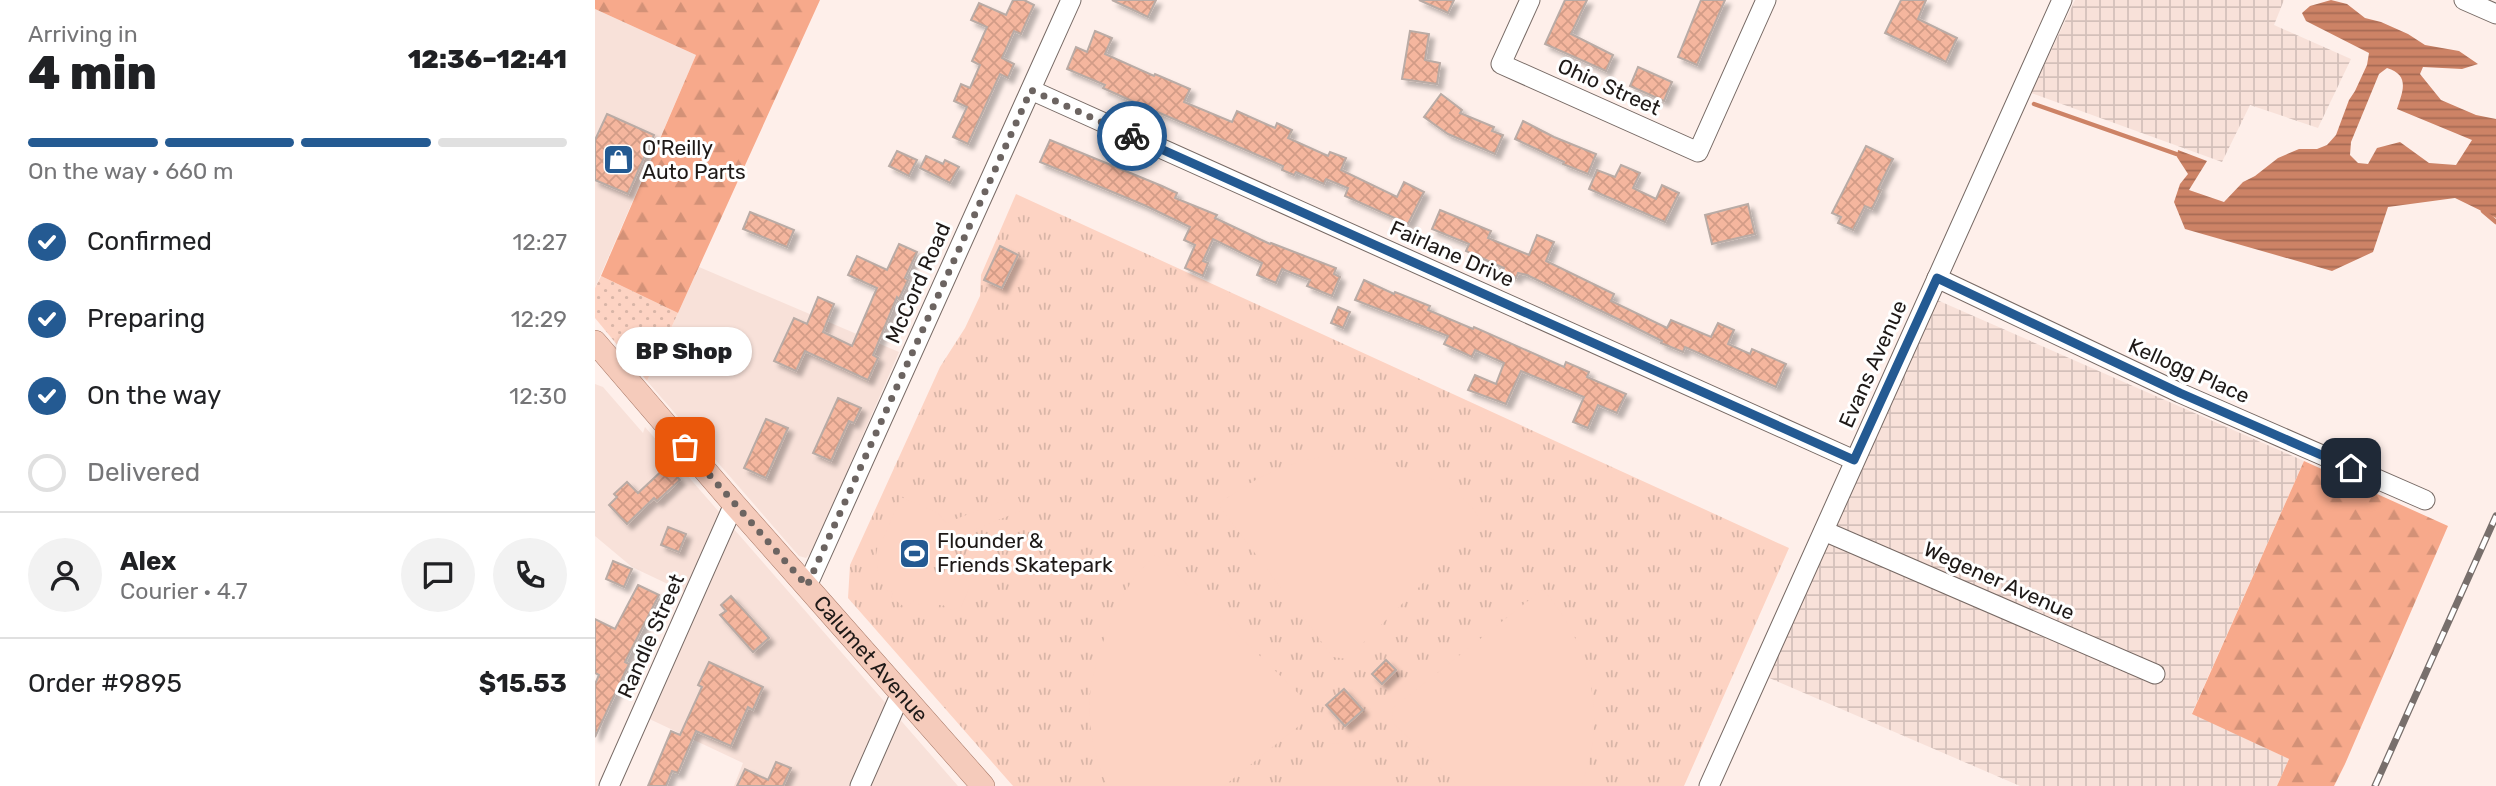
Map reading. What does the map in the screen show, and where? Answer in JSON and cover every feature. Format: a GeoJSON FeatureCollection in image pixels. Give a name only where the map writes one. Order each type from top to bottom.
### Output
{"type":"FeatureCollection","features":[{"type":"Feature","properties":{"kind":"main road","name":"Calumet Avenue"},"geometry":{"type":"LineString","coordinates":[[595,342],[983,786]]}},
{"type":"Feature","properties":{"kind":"street","name":"McCord Road"},"geometry":{"type":"LineString","coordinates":[[807,586],[1071,0]]}},
{"type":"Feature","properties":{"kind":"street","name":"Ohio Street"},"geometry":{"type":"LineString","coordinates":[[1530,0],[1501,64],[1698,152],[1766,0]]}},
{"type":"Feature","properties":{"kind":"street","name":"Evans Avenue"},"geometry":{"type":"LineString","coordinates":[[1709,786],[2062,0]]}},
{"type":"Feature","properties":{"kind":"street"},"geometry":{"type":"LineString","coordinates":[[2464,0],[2496,14]]}},
{"type":"Feature","properties":{"kind":"street","name":"Fairlane Drive"},"geometry":{"type":"LineString","coordinates":[[1031,90],[1854,460]]}},
{"type":"Feature","properties":{"kind":"street","name":"Kellogg Place"},"geometry":{"type":"LineString","coordinates":[[1937,278],[2180,393],[2425,500]]}},
{"type":"Feature","properties":{"kind":"street","name":"Randle Street"},"geometry":{"type":"LineString","coordinates":[[609,786],[734,504]]}},
{"type":"Feature","properties":{"kind":"street","name":"Wegener Avenue"},"geometry":{"type":"LineString","coordinates":[[1824,531],[2155,674]]}},
{"type":"Feature","properties":{"kind":"street"},"geometry":{"type":"LineString","coordinates":[[860,786],[901,693]]}},
{"type":"Feature","properties":{"kind":"shaded area"},"geometry":{"type":"Polygon","coordinates":[[[2075,0],[2284,0],[2274,25],[2351,59],[2318,128],[2250,105],[2222,162],[2031,93],[2075,0]]]}},
{"type":"Feature","properties":{"kind":"shaded area"},"geometry":{"type":"Polygon","coordinates":[[[2331,0],[2347,4],[2365,18],[2408,34],[2425,45],[2459,51],[2478,64],[2462,69],[2423,67],[2420,74],[2441,100],[2476,115],[2496,119],[2496,218],[2455,198],[2388,207],[2373,252],[2332,271],[2185,229],[2174,202],[2180,184],[2188,174],[2177,157],[2178,150],[2207,161],[2189,190],[2224,202],[2243,182],[2278,158],[2299,149],[2317,149],[2327,145],[2336,135],[2349,100],[2367,65],[2369,53],[2306,21],[2302,13],[2310,6],[2331,0]],[[2387,68],[2379,74],[2351,142],[2350,155],[2358,163],[2368,164],[2377,148],[2400,142],[2429,163],[2456,165],[2472,140],[2397,109],[2403,84],[2394,71],[2387,68]]]}},
{"type":"Feature","properties":{"kind":"shaded area"},"geometry":{"type":"Polygon","coordinates":[[[595,9],[696,55],[595,288],[595,9]]]}},
{"type":"Feature","properties":{"kind":"shaded area"},"geometry":{"type":"Polygon","coordinates":[[[699,267],[899,352],[812,552],[806,558],[799,556],[647,381],[699,267]]]}},
{"type":"Feature","properties":{"kind":"shaded area"},"geometry":{"type":"Polygon","coordinates":[[[1937,300],[2304,461],[2192,713],[2289,759],[2277,786],[2020,786],[1767,677],[1937,300]]]}},
{"type":"Feature","properties":{"kind":"shaded area"},"geometry":{"type":"Polygon","coordinates":[[[595,384],[603,387],[643,433],[645,427],[958,786],[734,786],[743,763],[641,715],[693,596],[632,567],[595,536],[595,384]]]}},
{"type":"Feature","properties":{"kind":"green space"},"geometry":{"type":"Polygon","coordinates":[[[595,0],[820,0],[678,313],[601,276],[696,55],[595,9],[595,0]]]}},
{"type":"Feature","properties":{"kind":"green space"},"geometry":{"type":"Polygon","coordinates":[[[1016,194],[1789,548],[1684,786],[1013,786],[848,598],[850,565],[940,367],[965,328],[980,296],[981,275],[1016,194]]]}},
{"type":"Feature","properties":{"kind":"green space"},"geometry":{"type":"Polygon","coordinates":[[[601,276],[678,313],[647,381],[595,318],[595,288],[601,276]]]}},
{"type":"Feature","properties":{"kind":"green space"},"geometry":{"type":"Polygon","coordinates":[[[1329,456],[1370,460],[1416,472],[1457,493],[1472,507],[1482,524],[1347,659],[1333,657],[1218,504],[1271,472],[1298,462],[1329,456]]]}},
{"type":"Feature","properties":{"kind":"green space"},"geometry":{"type":"Polygon","coordinates":[[[2304,461],[2448,526],[2334,786],[2277,786],[2289,759],[2192,714],[2304,461]]]}},
{"type":"Feature","properties":{"kind":"green space","name":"Flounder & Friends Skatepark"},"geometry":{"type":"Polygon","coordinates":[[[1017,495],[1023,510],[956,537],[944,565],[938,568],[931,565],[930,572],[950,576],[961,575],[964,571],[969,576],[966,580],[969,589],[961,607],[950,610],[939,605],[938,609],[933,609],[933,605],[920,605],[912,600],[907,609],[891,597],[893,594],[891,591],[889,593],[879,576],[879,560],[875,560],[879,540],[882,541],[901,497],[938,513],[946,523],[1017,495]]]}},
{"type":"Feature","properties":{"kind":"green space"},"geometry":{"type":"Polygon","coordinates":[[[1156,554],[1307,702],[1305,721],[1224,786],[1107,786],[1099,765],[1090,718],[1090,695],[1096,666],[1119,604],[1136,575],[1156,554]]]}},
{"type":"Feature","properties":{"kind":"green space"},"geometry":{"type":"Polygon","coordinates":[[[1543,589],[1573,633],[1590,682],[1594,708],[1593,734],[1581,786],[1459,786],[1392,722],[1393,708],[1543,589]]]}},
{"type":"Feature","properties":{"kind":"green space"},"geometry":{"type":"Polygon","coordinates":[[[1329,743],[1342,744],[1376,786],[1285,786],[1329,743]]]}},
{"type":"Feature","properties":{"kind":"building"},"geometry":{"type":"Polygon","coordinates":[[[1013,0],[1024,0],[1034,5],[1021,34],[1014,31],[1002,58],[1014,64],[1008,78],[1000,74],[968,144],[953,137],[967,107],[954,101],[961,84],[970,88],[980,65],[972,61],[987,27],[971,20],[979,3],[1006,15],[1013,0]]]}},
{"type":"Feature","properties":{"kind":"building"},"geometry":{"type":"Polygon","coordinates":[[[1112,0],[1156,0],[1148,17],[1112,0]]]}},
{"type":"Feature","properties":{"kind":"building"},"geometry":{"type":"Polygon","coordinates":[[[1419,0],[1454,0],[1448,13],[1419,0]]]}},
{"type":"Feature","properties":{"kind":"building"},"geometry":{"type":"Polygon","coordinates":[[[1565,0],[1587,0],[1571,34],[1613,55],[1606,71],[1545,44],[1565,0]]]}},
{"type":"Feature","properties":{"kind":"building"},"geometry":{"type":"Polygon","coordinates":[[[1701,0],[1725,0],[1697,65],[1678,57],[1701,0]]]}},
{"type":"Feature","properties":{"kind":"building"},"geometry":{"type":"Polygon","coordinates":[[[1901,0],[1926,0],[1918,19],[1957,38],[1946,62],[1885,33],[1901,0]]]}},
{"type":"Feature","properties":{"kind":"building"},"geometry":{"type":"Polygon","coordinates":[[[1095,31],[1112,38],[1105,54],[1190,89],[1184,102],[1232,122],[1237,111],[1275,128],[1277,123],[1292,130],[1288,138],[1328,156],[1330,152],[1346,158],[1341,170],[1397,197],[1404,182],[1424,192],[1408,224],[1345,196],[1348,188],[1326,179],[1324,184],[1296,172],[1294,175],[1282,170],[1283,166],[1103,88],[1105,85],[1067,69],[1076,47],[1087,52],[1095,31]]]}},
{"type":"Feature","properties":{"kind":"building"},"geometry":{"type":"Polygon","coordinates":[[[1410,31],[1429,34],[1425,60],[1440,63],[1437,84],[1402,79],[1410,31]]]}},
{"type":"Feature","properties":{"kind":"building"},"geometry":{"type":"Polygon","coordinates":[[[1638,67],[1672,82],[1664,101],[1630,86],[1638,67]]]}},
{"type":"Feature","properties":{"kind":"building"},"geometry":{"type":"Polygon","coordinates":[[[1441,94],[1462,110],[1460,113],[1494,127],[1492,131],[1503,135],[1495,154],[1448,134],[1424,117],[1441,94]]]}},
{"type":"Feature","properties":{"kind":"building","name":"O'Reilly Auto Parts"},"geometry":{"type":"Polygon","coordinates":[[[607,114],[654,135],[628,194],[595,180],[595,140],[607,114]]]}},
{"type":"Feature","properties":{"kind":"building"},"geometry":{"type":"Polygon","coordinates":[[[1523,121],[1596,154],[1588,174],[1515,139],[1523,121]]]}},
{"type":"Feature","properties":{"kind":"building"},"geometry":{"type":"Polygon","coordinates":[[[1050,140],[1177,193],[1175,198],[1217,215],[1215,218],[1270,244],[1336,268],[1334,274],[1340,277],[1332,296],[1307,286],[1310,280],[1282,269],[1276,283],[1257,275],[1262,263],[1213,239],[1203,261],[1208,263],[1203,276],[1185,268],[1195,245],[1184,240],[1190,227],[1040,162],[1050,140]]]}},
{"type":"Feature","properties":{"kind":"building"},"geometry":{"type":"Polygon","coordinates":[[[1866,146],[1893,159],[1878,189],[1881,190],[1872,209],[1865,206],[1853,230],[1838,223],[1841,217],[1832,213],[1866,146]]]}},
{"type":"Feature","properties":{"kind":"building"},"geometry":{"type":"Polygon","coordinates":[[[897,151],[917,160],[909,176],[889,166],[897,151]]]}},
{"type":"Feature","properties":{"kind":"building"},"geometry":{"type":"Polygon","coordinates":[[[926,156],[943,164],[945,160],[959,167],[950,183],[920,168],[926,156]]]}},
{"type":"Feature","properties":{"kind":"building"},"geometry":{"type":"Polygon","coordinates":[[[1621,165],[1640,173],[1633,188],[1656,199],[1662,185],[1679,193],[1665,222],[1589,189],[1597,170],[1615,177],[1621,165]]]}},
{"type":"Feature","properties":{"kind":"building"},"geometry":{"type":"Polygon","coordinates":[[[1748,204],[1755,234],[1712,244],[1705,215],[1748,204]]]}},
{"type":"Feature","properties":{"kind":"building"},"geometry":{"type":"Polygon","coordinates":[[[1440,210],[1491,231],[1488,238],[1529,255],[1537,235],[1554,242],[1546,261],[1614,294],[1611,301],[1667,328],[1671,320],[1711,337],[1718,323],[1734,330],[1728,344],[1750,354],[1752,349],[1786,364],[1776,387],[1685,347],[1683,352],[1661,343],[1662,341],[1527,275],[1518,273],[1516,278],[1502,272],[1504,268],[1466,251],[1469,244],[1432,229],[1440,210]]]}},
{"type":"Feature","properties":{"kind":"building"},"geometry":{"type":"Polygon","coordinates":[[[750,212],[794,230],[787,247],[743,229],[750,212]]]}},
{"type":"Feature","properties":{"kind":"building"},"geometry":{"type":"Polygon","coordinates":[[[899,244],[917,252],[905,278],[908,280],[899,299],[897,297],[873,355],[878,358],[868,380],[805,351],[796,371],[774,361],[794,318],[807,324],[818,297],[834,304],[823,332],[852,346],[877,288],[848,275],[857,256],[887,270],[899,244]]]}},
{"type":"Feature","properties":{"kind":"building"},"geometry":{"type":"Polygon","coordinates":[[[1000,246],[1018,255],[1002,288],[984,280],[1000,246]]]}},
{"type":"Feature","properties":{"kind":"building"},"geometry":{"type":"Polygon","coordinates":[[[1364,280],[1430,306],[1428,310],[1473,329],[1474,327],[1564,367],[1566,362],[1589,372],[1587,377],[1626,394],[1617,413],[1598,405],[1588,428],[1573,422],[1584,397],[1521,371],[1506,404],[1468,390],[1475,375],[1496,384],[1504,363],[1475,350],[1472,357],[1444,344],[1448,336],[1355,300],[1364,280]]]}},
{"type":"Feature","properties":{"kind":"building"},"geometry":{"type":"Polygon","coordinates":[[[1338,307],[1350,312],[1343,328],[1331,323],[1338,307]]]}},
{"type":"Feature","properties":{"kind":"building"},"geometry":{"type":"Polygon","coordinates":[[[703,333],[714,339],[701,366],[681,357],[690,339],[699,343],[703,333]]]}},
{"type":"Feature","properties":{"kind":"building"},"geometry":{"type":"Polygon","coordinates":[[[838,398],[861,408],[854,423],[849,421],[831,461],[813,453],[838,398]]]}},
{"type":"Feature","properties":{"kind":"building"},"geometry":{"type":"Polygon","coordinates":[[[766,419],[788,428],[766,478],[744,468],[766,419]]]}},
{"type":"Feature","properties":{"kind":"building"},"geometry":{"type":"Polygon","coordinates":[[[667,466],[680,480],[657,501],[654,498],[627,524],[609,505],[617,497],[614,494],[627,482],[638,493],[667,466]]]}},
{"type":"Feature","properties":{"kind":"building"},"geometry":{"type":"Polygon","coordinates":[[[668,527],[686,534],[679,552],[661,545],[668,527]]]}},
{"type":"Feature","properties":{"kind":"building"},"geometry":{"type":"Polygon","coordinates":[[[613,561],[632,569],[624,587],[606,579],[613,561]]]}},
{"type":"Feature","properties":{"kind":"building"},"geometry":{"type":"Polygon","coordinates":[[[638,585],[659,595],[625,662],[629,664],[595,737],[595,684],[599,675],[595,673],[595,619],[615,629],[638,585]]]}},
{"type":"Feature","properties":{"kind":"building"},"geometry":{"type":"Polygon","coordinates":[[[731,596],[769,638],[753,652],[720,615],[726,611],[721,605],[731,596]]]}},
{"type":"Feature","properties":{"kind":"building"},"geometry":{"type":"Polygon","coordinates":[[[1386,660],[1396,670],[1382,684],[1372,674],[1386,660]]]}},
{"type":"Feature","properties":{"kind":"building"},"geometry":{"type":"Polygon","coordinates":[[[709,662],[763,687],[753,710],[748,707],[731,746],[696,731],[678,773],[672,771],[666,786],[648,786],[671,731],[680,735],[702,687],[698,685],[709,662]]]}},
{"type":"Feature","properties":{"kind":"building"},"geometry":{"type":"Polygon","coordinates":[[[1344,689],[1363,710],[1345,726],[1326,705],[1344,689]]]}},
{"type":"Feature","properties":{"kind":"building"},"geometry":{"type":"Polygon","coordinates":[[[776,762],[791,768],[783,786],[737,786],[745,769],[768,780],[776,762]]]}},
{"type":"Feature","properties":{"kind":"waterway"},"geometry":{"type":"LineString","coordinates":[[2034,104],[2182,156]]}},
{"type":"Feature","properties":{"kind":"waterway"},"geometry":{"type":"LineString","coordinates":[[2483,211],[2496,222]]}},
{"type":"Feature","properties":{"kind":"railway"},"geometry":{"type":"LineString","coordinates":[[2375,786],[2496,516]]}},
{"type":"Feature","properties":{"kind":"way so far"},"geometry":{"type":"LineString","coordinates":[[685,447],[807,586],[1031,90],[1132,136]]}},
{"type":"Feature","properties":{"kind":"place","name":"O'Reilly Auto Parts"},"geometry":{"type":"Point","coordinates":[619,160]}},
{"type":"Feature","properties":{"kind":"place","name":"BP Shop"},"geometry":{"type":"Point","coordinates":[685,447]}},
{"type":"Feature","properties":{"kind":"place","name":"Flounder & Friends Skatepark"},"geometry":{"type":"Point","coordinates":[914,553]}},
{"type":"Feature","properties":{"kind":"route"},"geometry":{"type":"LineString","coordinates":[[1132,136],[1854,460],[1937,278],[2180,393],[2351,468]]}}]}
